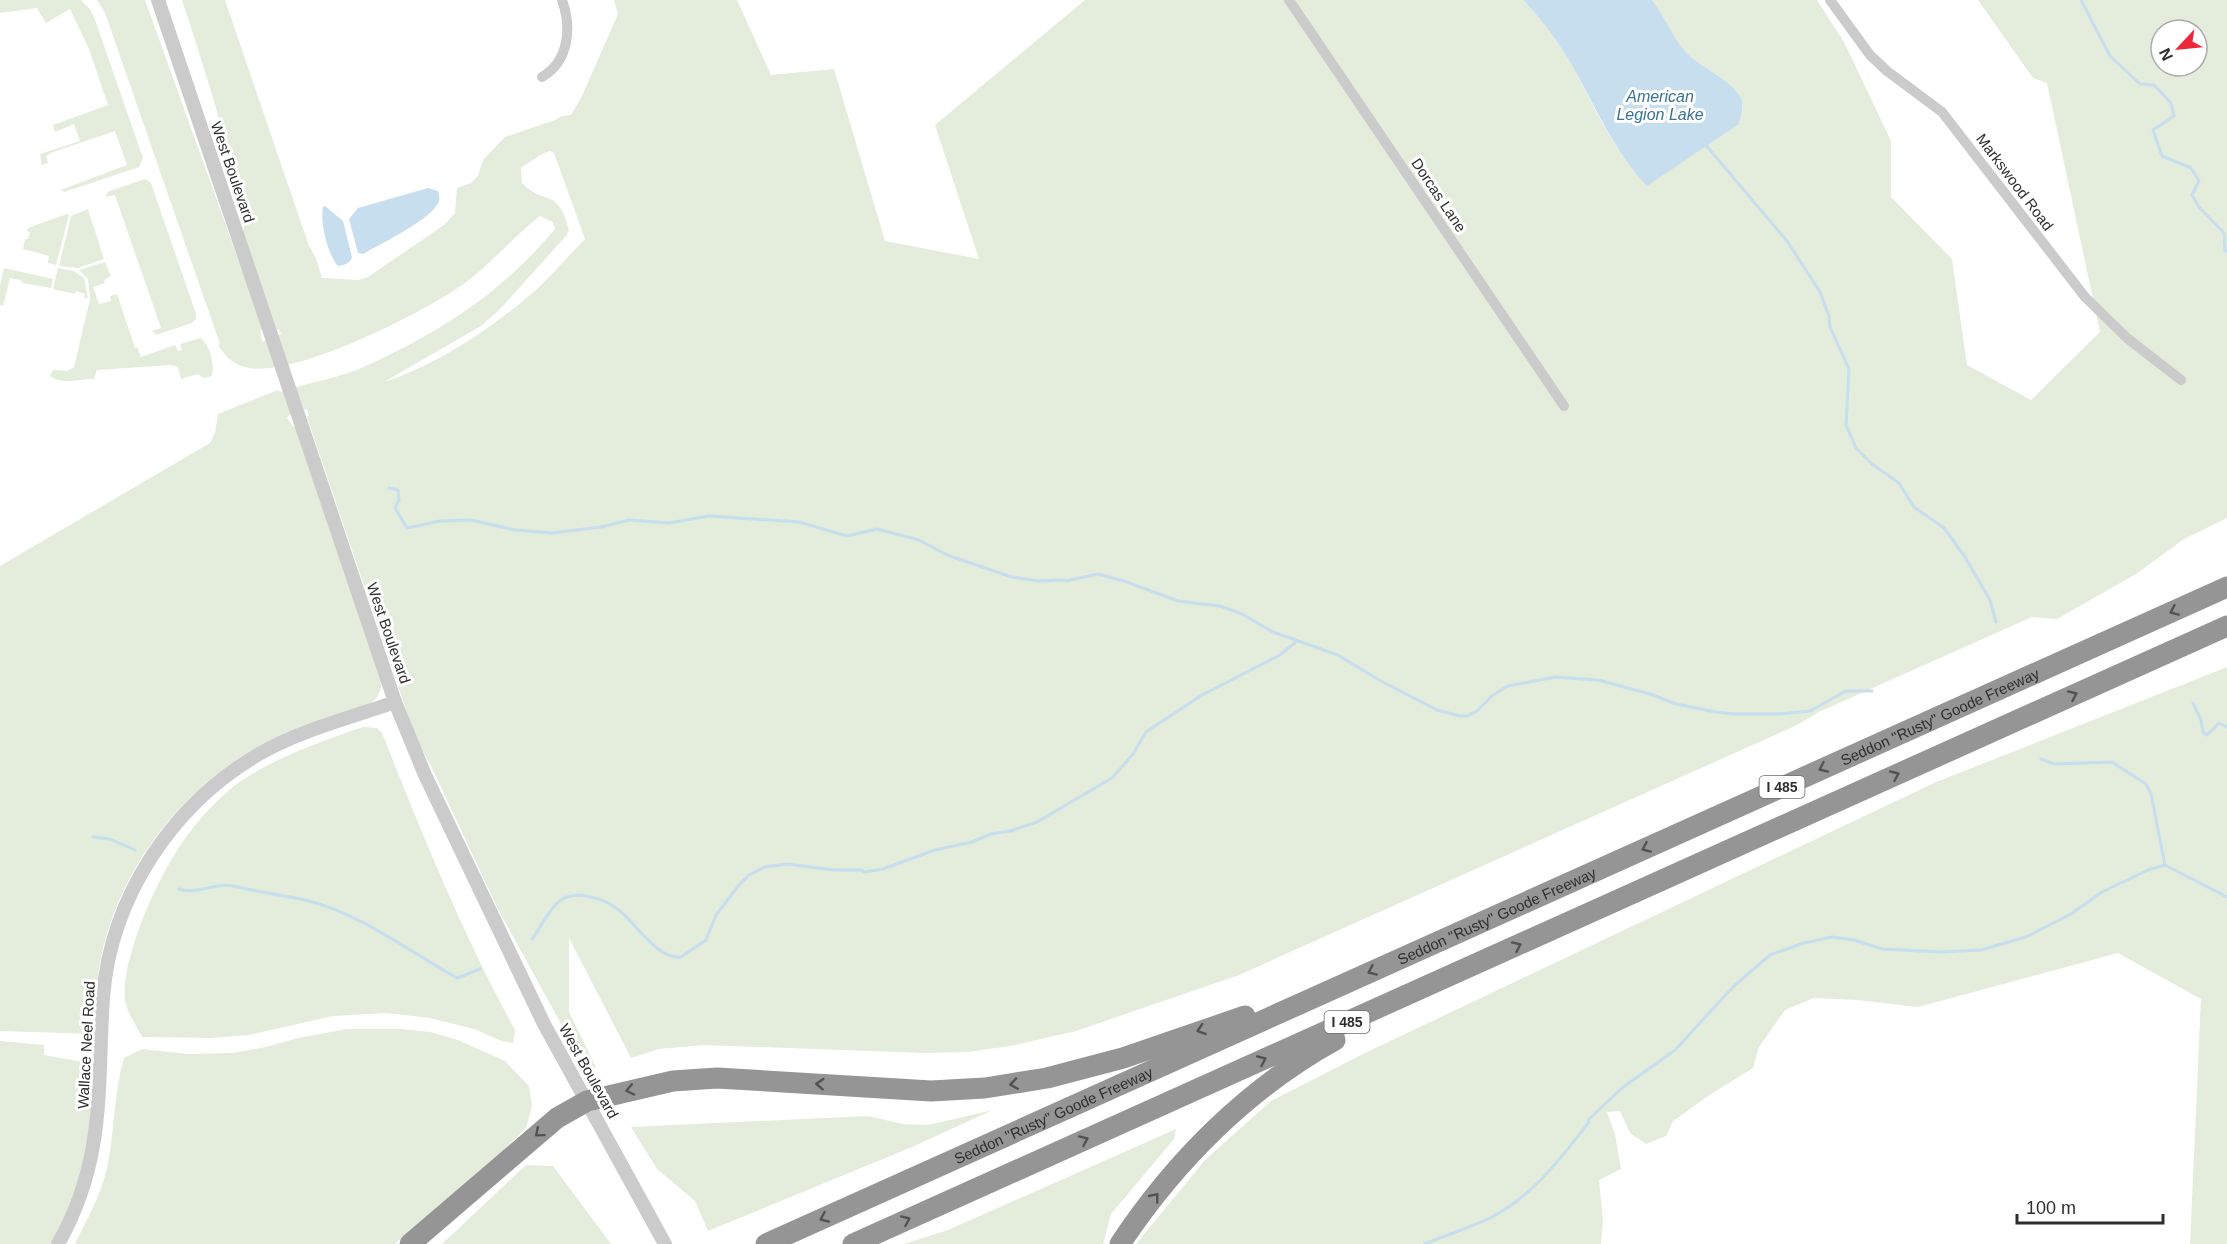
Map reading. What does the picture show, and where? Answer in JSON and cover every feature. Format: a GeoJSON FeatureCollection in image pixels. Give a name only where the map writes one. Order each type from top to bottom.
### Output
{"type":"FeatureCollection","features":[{"type":"Feature","properties":{"kind":"highway","name":"Seddon \"Rusty\" Goode Freeway"},"geometry":{"type":"LineString","coordinates":[[766,1244],[2227,587]]}},
{"type":"Feature","properties":{"kind":"highway","name":"I 485"},"geometry":{"type":"LineString","coordinates":[[853,1244],[2227,626]]}},
{"type":"Feature","properties":{"kind":"highway"},"geometry":{"type":"LineString","coordinates":[[1120,1244],[1136,1220],[1187,1157],[1233,1113],[1276,1079],[1314,1052],[1480,962]]}},
{"type":"Feature","properties":{"kind":"highway"},"geometry":{"type":"LineString","coordinates":[[410,1244],[557,1118],[587,1101],[673,1082],[717,1078],[931,1092],[985,1088],[1047,1078],[1123,1058],[1202,1029],[1337,987]]}},
{"type":"Feature","properties":{"kind":"street","name":"West Boulevard"},"geometry":{"type":"LineString","coordinates":[[158,0],[395,702],[425,775],[539,1014],[665,1244]]}},
{"type":"Feature","properties":{"kind":"street"},"geometry":{"type":"LineString","coordinates":[[542,77],[552,71],[566,47],[568,29],[562,0]]}},
{"type":"Feature","properties":{"kind":"street","name":"Dorcas Lane"},"geometry":{"type":"LineString","coordinates":[[1290,0],[1564,406]]}},
{"type":"Feature","properties":{"kind":"street","name":"Markswood Road"},"geometry":{"type":"LineString","coordinates":[[1830,0],[1870,55],[1947,117],[2085,297],[2127,338],[2181,380]]}},
{"type":"Feature","properties":{"kind":"street","name":"Wallace Neel Road"},"geometry":{"type":"LineString","coordinates":[[58,1244],[85,1183],[96,1133],[104,996],[111,950],[129,898],[153,854],[185,813],[206,793],[259,755],[297,736],[395,702]]}},
{"type":"Feature","properties":{"kind":"green space"},"geometry":{"type":"Polygon","coordinates":[[[0,0],[81,0],[90,9],[143,158],[139,167],[64,192],[58,191],[127,165],[115,131],[53,152],[46,156],[48,163],[42,165],[40,154],[80,141],[74,124],[55,132],[53,125],[108,105],[89,49],[70,9],[46,23],[37,8],[0,13],[0,0]]]}},
{"type":"Feature","properties":{"kind":"green space"},"geometry":{"type":"Polygon","coordinates":[[[97,0],[145,0],[252,298],[262,330],[260,331],[262,342],[281,334],[279,329],[277,330],[243,233],[244,212],[240,191],[182,0],[225,0],[322,278],[359,280],[368,277],[444,225],[455,213],[457,188],[471,183],[478,176],[483,160],[505,137],[562,116],[571,115],[582,96],[618,14],[614,0],[737,0],[771,75],[834,69],[885,241],[979,259],[935,125],[1085,0],[1523,0],[1562,49],[1615,144],[1647,185],[1739,124],[1742,113],[1741,99],[1735,90],[1683,49],[1652,0],[1817,0],[1844,42],[1891,141],[1891,197],[1952,259],[1967,365],[2031,400],[2100,332],[2047,83],[2033,78],[1978,0],[2227,0],[2227,518],[2184,539],[2136,574],[2057,619],[2032,617],[1821,711],[1795,726],[1239,975],[1076,1031],[1011,1046],[967,1052],[923,1053],[704,1045],[659,1049],[631,1058],[569,938],[569,1012],[596,1067],[592,1069],[576,1051],[498,909],[416,739],[307,417],[309,416],[307,409],[289,415],[287,418],[293,427],[295,426],[381,678],[379,694],[372,702],[289,732],[238,759],[203,785],[163,827],[131,875],[108,929],[99,967],[93,1034],[0,1031],[0,566],[210,443],[215,433],[218,414],[278,390],[280,392],[358,369],[409,345],[451,321],[522,265],[555,229],[553,222],[540,216],[465,283],[392,325],[329,352],[271,368],[250,368],[235,363],[224,354],[218,345],[220,344],[105,13],[97,0]],[[550,151],[540,155],[521,168],[522,183],[560,207],[569,230],[566,236],[500,309],[481,326],[384,382],[425,366],[465,343],[503,317],[537,289],[585,239],[554,153],[550,151]]]}},
{"type":"Feature","properties":{"kind":"green space"},"geometry":{"type":"Polygon","coordinates":[[[145,179],[151,183],[196,314],[196,319],[192,323],[156,335],[152,331],[161,328],[115,195],[106,197],[107,192],[145,179]]]}},
{"type":"Feature","properties":{"kind":"green space"},"geometry":{"type":"Polygon","coordinates":[[[88,209],[104,259],[78,268],[59,266],[71,216],[88,209]]]}},
{"type":"Feature","properties":{"kind":"green space"},"geometry":{"type":"Polygon","coordinates":[[[69,215],[56,265],[48,263],[49,256],[23,249],[25,239],[28,239],[30,232],[27,231],[28,228],[69,215]]]}},
{"type":"Feature","properties":{"kind":"green space"},"geometry":{"type":"Polygon","coordinates":[[[105,262],[111,276],[104,280],[105,283],[93,287],[99,304],[111,301],[110,296],[117,294],[135,348],[137,347],[141,357],[175,345],[178,351],[182,350],[180,344],[201,338],[211,356],[212,376],[204,378],[197,374],[181,379],[178,367],[171,365],[97,370],[94,379],[65,381],[50,376],[53,370],[67,371],[74,367],[90,299],[88,279],[79,270],[105,262]]]}},
{"type":"Feature","properties":{"kind":"green space"},"geometry":{"type":"Polygon","coordinates":[[[4,268],[53,279],[51,288],[10,278],[3,306],[0,305],[0,286],[4,268]]]}},
{"type":"Feature","properties":{"kind":"green space"},"geometry":{"type":"Polygon","coordinates":[[[58,268],[74,271],[84,278],[88,298],[84,298],[85,294],[76,291],[75,294],[53,289],[58,268]]]}},
{"type":"Feature","properties":{"kind":"green space"},"geometry":{"type":"Polygon","coordinates":[[[2227,667],[2227,1244],[2190,1244],[2201,999],[2118,953],[1918,1007],[1814,998],[1785,1010],[1759,1047],[1753,1068],[1673,1121],[1666,1136],[1646,1144],[1630,1133],[1620,1111],[1607,1112],[1615,1134],[1621,1169],[1599,1180],[1603,1221],[1601,1244],[1136,1244],[1206,1159],[1271,1101],[1365,1053],[1934,783],[2227,667]]]}},
{"type":"Feature","properties":{"kind":"green space"},"geometry":{"type":"Polygon","coordinates":[[[363,727],[377,728],[382,733],[461,921],[515,1030],[513,1043],[502,1041],[474,1029],[430,1018],[386,1013],[333,1016],[249,1035],[211,1038],[142,1037],[125,1000],[125,983],[129,963],[152,897],[172,858],[188,835],[222,796],[238,783],[268,765],[299,751],[363,727]]]}},
{"type":"Feature","properties":{"kind":"green space"},"geometry":{"type":"Polygon","coordinates":[[[347,1029],[401,1029],[430,1032],[458,1040],[505,1061],[529,1086],[532,1106],[526,1128],[501,1153],[395,1244],[75,1244],[96,1200],[106,1172],[124,1058],[142,1049],[189,1054],[232,1053],[347,1029]]]}},
{"type":"Feature","properties":{"kind":"green space"},"geometry":{"type":"Polygon","coordinates":[[[0,1041],[44,1045],[44,1055],[93,1064],[93,1110],[90,1133],[72,1198],[51,1244],[0,1244],[0,1041]]]}},
{"type":"Feature","properties":{"kind":"green space"},"geometry":{"type":"Polygon","coordinates":[[[993,1110],[912,1147],[708,1231],[695,1201],[657,1169],[631,1127],[868,1116],[903,1124],[928,1125],[993,1110]]]}},
{"type":"Feature","properties":{"kind":"green space"},"geometry":{"type":"Polygon","coordinates":[[[1176,1129],[1174,1139],[1111,1214],[1103,1244],[904,1244],[948,1230],[1176,1129]]]}},
{"type":"Feature","properties":{"kind":"green space"},"geometry":{"type":"Polygon","coordinates":[[[526,1165],[553,1166],[611,1244],[442,1244],[526,1165]]]}},
{"type":"Feature","properties":{"kind":"water","name":"American Legion Lake"},"geometry":{"type":"Polygon","coordinates":[[[1523,0],[1652,0],[1683,49],[1729,84],[1740,96],[1742,113],[1739,124],[1647,186],[1615,144],[1562,49],[1523,0]]]}},
{"type":"Feature","properties":{"kind":"water"},"geometry":{"type":"Polygon","coordinates":[[[428,188],[438,191],[439,201],[435,208],[417,223],[363,254],[358,253],[349,219],[358,208],[428,188]]]}},
{"type":"Feature","properties":{"kind":"water"},"geometry":{"type":"Polygon","coordinates":[[[325,206],[343,221],[352,257],[345,265],[338,266],[325,238],[323,207],[325,206]]]}},
{"type":"Feature","properties":{"kind":"waterway"},"geometry":{"type":"LineString","coordinates":[[2081,0],[2110,56],[2140,84],[2154,85],[2171,103],[2174,116],[2153,130],[2162,156],[2191,168],[2199,181],[2192,195],[2199,207],[2224,233],[2225,251],[2227,251]]}},
{"type":"Feature","properties":{"kind":"waterway"},"geometry":{"type":"LineString","coordinates":[[1704,143],[1787,241],[1820,292],[1829,316],[1830,327],[1849,369],[1846,425],[1856,448],[1872,464],[1899,483],[1914,507],[1944,528],[1965,557],[1990,600],[1996,622]]}},
{"type":"Feature","properties":{"kind":"waterway"},"geometry":{"type":"LineString","coordinates":[[389,488],[398,490],[399,500],[395,508],[407,528],[440,521],[471,520],[515,530],[552,533],[601,527],[629,520],[669,523],[709,516],[799,522],[847,536],[877,529],[919,540],[947,555],[1012,577],[1038,581],[1066,581],[1098,574],[1178,601],[1220,606],[1242,614],[1273,632],[1338,655],[1379,680],[1437,710],[1460,716],[1467,716],[1477,711],[1493,695],[1508,686],[1555,677],[1598,680],[1650,694],[1676,704],[1736,714],[1810,711],[1846,691],[1872,691]]}},
{"type":"Feature","properties":{"kind":"waterway"},"geometry":{"type":"LineString","coordinates":[[532,939],[559,901],[570,896],[582,895],[613,906],[656,947],[664,953],[681,957],[706,940],[716,915],[739,885],[749,875],[765,867],[787,864],[864,872],[883,869],[935,850],[972,842],[991,834],[1010,831],[1037,822],[1112,778],[1133,754],[1146,732],[1202,695],[1280,655],[1297,641]]}},
{"type":"Feature","properties":{"kind":"waterway"},"geometry":{"type":"LineString","coordinates":[[2193,703],[2201,720],[2203,732],[2207,735],[2219,723],[2227,727]]}},
{"type":"Feature","properties":{"kind":"waterway"},"geometry":{"type":"LineString","coordinates":[[2041,759],[2054,764],[2112,762],[2146,784],[2151,794],[2165,865],[2227,897]]}},
{"type":"Feature","properties":{"kind":"waterway"},"geometry":{"type":"LineString","coordinates":[[93,837],[110,839],[135,850]]}},
{"type":"Feature","properties":{"kind":"waterway"},"geometry":{"type":"LineString","coordinates":[[1425,1244],[1490,1218],[1519,1199],[1545,1176],[1589,1122],[1588,1120],[1622,1088],[1675,1050],[1734,986],[1770,955],[1804,943],[1832,937],[1854,940],[1882,949],[1942,952],[1981,950],[2026,937],[2071,914],[2102,892],[2148,870],[2165,865]]}},
{"type":"Feature","properties":{"kind":"waterway"},"geometry":{"type":"LineString","coordinates":[[179,889],[192,890],[226,885],[301,899],[342,912],[362,922],[457,978],[480,969]]}}]}
